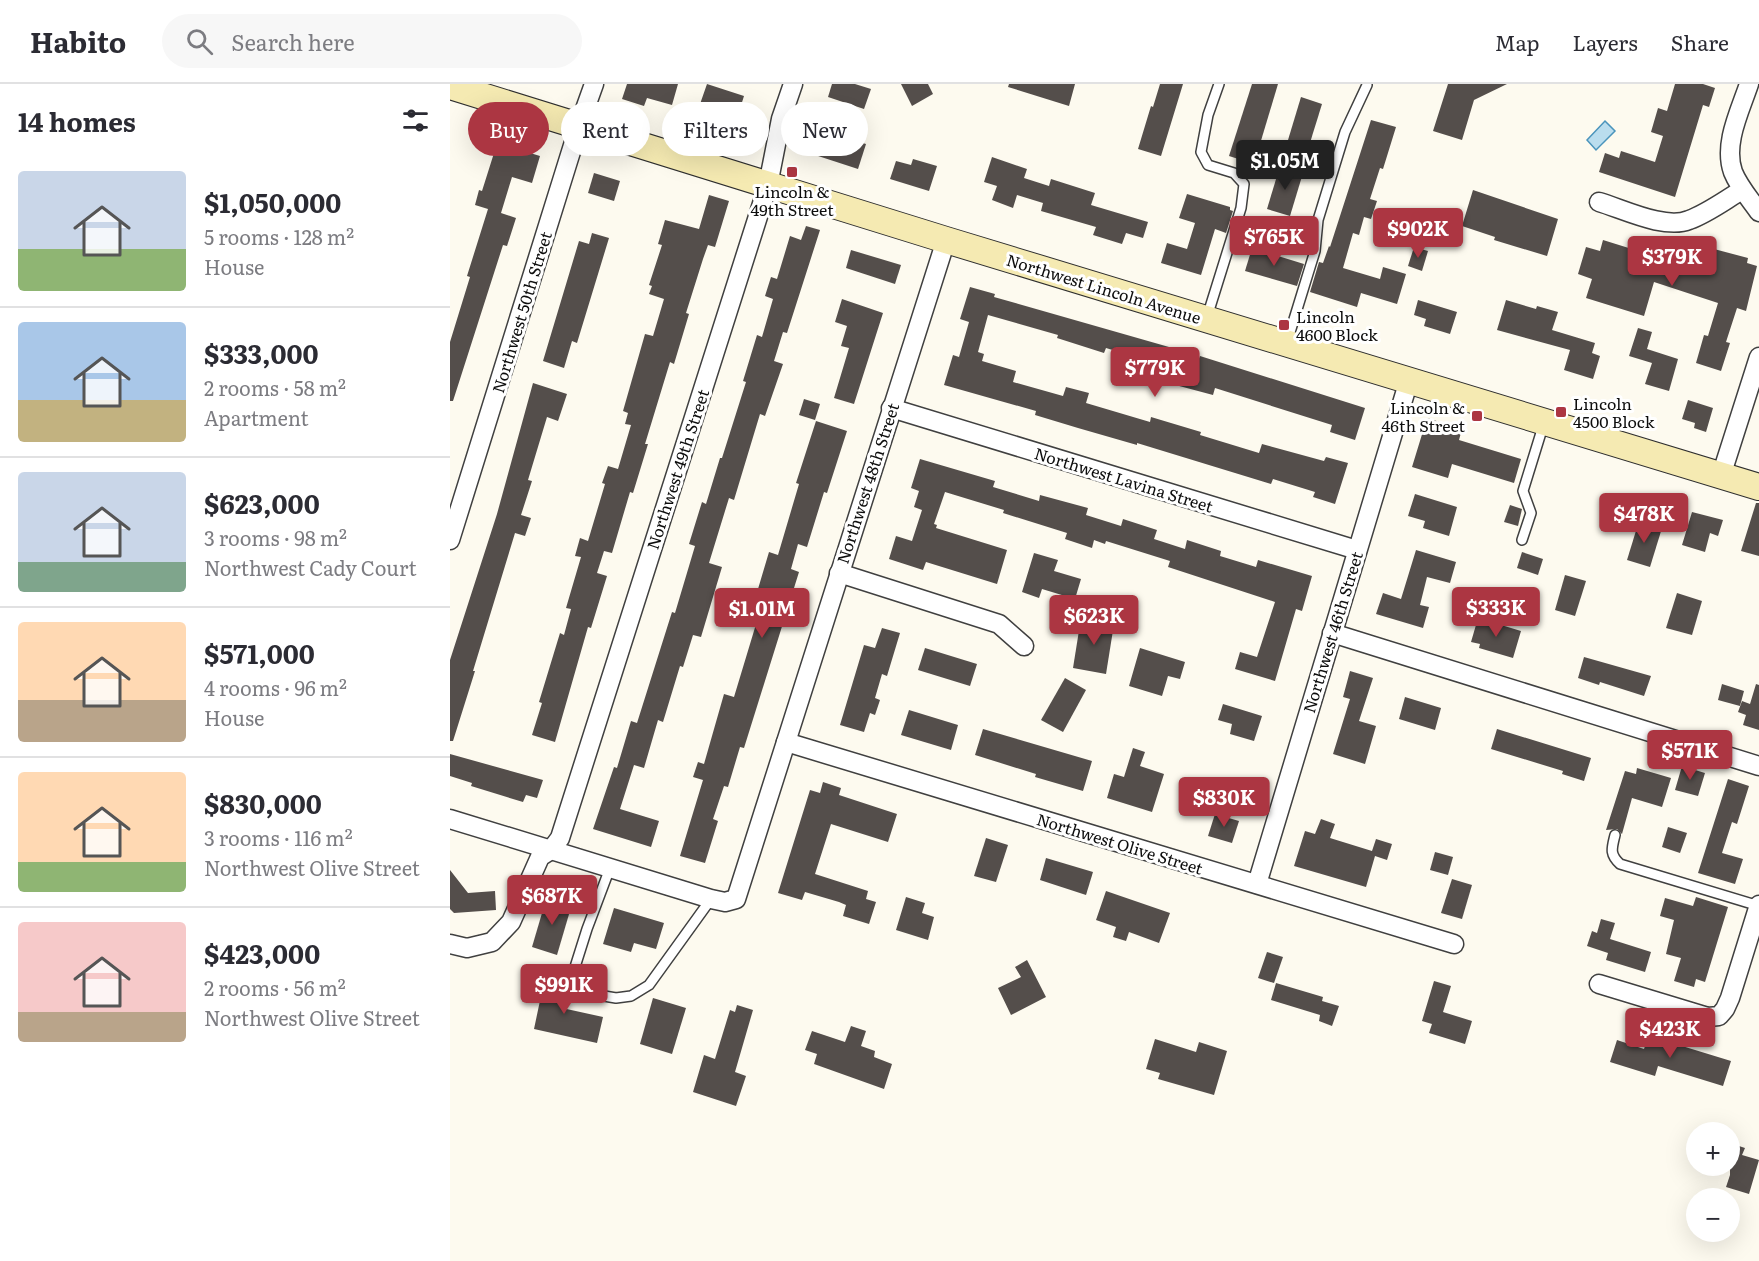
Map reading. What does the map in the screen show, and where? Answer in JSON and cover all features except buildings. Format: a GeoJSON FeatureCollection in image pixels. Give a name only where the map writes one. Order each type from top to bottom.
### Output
{"type":"FeatureCollection","features":[{"type":"Feature","properties":{"kind":"street","name":"Northwest 50th Street"},"geometry":{"type":"LineString","coordinates":[[588,102],[594,84]]}},
{"type":"Feature","properties":{"kind":"street","name":"Northwest 49th Street"},"geometry":{"type":"LineString","coordinates":[[450,944],[467,948],[492,942],[512,922],[540,857],[551,850],[560,838],[768,185],[775,159],[781,119],[793,84]]}},
{"type":"Feature","properties":{"kind":"street"},"geometry":{"type":"LineString","coordinates":[[1749,84],[1730,148],[1730,161],[1733,173],[1742,190],[1759,212]]}},
{"type":"Feature","properties":{"kind":"street","name":"Northwest Lincoln Avenue"},"geometry":{"type":"LineString","coordinates":[[450,86],[561,120]]}},
{"type":"Feature","properties":{"kind":"street","name":"Northwest Lincoln Avenue"},"geometry":{"type":"LineString","coordinates":[[650,148],[1759,487]]}},
{"type":"Feature","properties":{"kind":"street","name":"Northwest 50th Street"},"geometry":{"type":"LineString","coordinates":[[450,540],[570,156]]}},
{"type":"Feature","properties":{"kind":"street"},"geometry":{"type":"LineString","coordinates":[[1599,202],[1663,222],[1676,223],[1689,220],[1742,190]]}},
{"type":"Feature","properties":{"kind":"street","name":"Northwest 48th Street"},"geometry":{"type":"LineString","coordinates":[[711,899],[724,902],[736,898],[946,240]]}},
{"type":"Feature","properties":{"kind":"street"},"geometry":{"type":"LineString","coordinates":[[1721,476],[1759,357]]}},
{"type":"Feature","properties":{"kind":"street","name":"Northwest 46th Street"},"geometry":{"type":"LineString","coordinates":[[1257,884],[1409,380]]}},
{"type":"Feature","properties":{"kind":"street","name":"Northwest Lavina Street"},"geometry":{"type":"LineString","coordinates":[[891,408],[1357,550]]}},
{"type":"Feature","properties":{"kind":"street"},"geometry":{"type":"LineString","coordinates":[[839,573],[999,624],[1024,646]]}},
{"type":"Feature","properties":{"kind":"street"},"geometry":{"type":"LineString","coordinates":[[1332,633],[1759,766]]}},
{"type":"Feature","properties":{"kind":"street","name":"Northwest Olive Street"},"geometry":{"type":"LineString","coordinates":[[786,742],[1454,944]]}},
{"type":"Feature","properties":{"kind":"street"},"geometry":{"type":"LineString","coordinates":[[450,819],[711,899]]}},
{"type":"Feature","properties":{"kind":"street"},"geometry":{"type":"LineString","coordinates":[[1599,984],[1708,1017],[1719,1017],[1730,998],[1759,905]]}},
{"type":"Feature","properties":{"kind":"lane"},"geometry":{"type":"LineString","coordinates":[[1207,319],[1241,208],[1244,184],[1234,173],[1208,165],[1201,152],[1208,115],[1219,84]]}},
{"type":"Feature","properties":{"kind":"lane"},"geometry":{"type":"LineString","coordinates":[[1287,343],[1315,251],[1318,220],[1345,132],[1367,85]]}},
{"type":"Feature","properties":{"kind":"lane"},"geometry":{"type":"LineString","coordinates":[[1522,540],[1531,513],[1523,491],[1544,421]]}},
{"type":"Feature","properties":{"kind":"lane"},"geometry":{"type":"LineString","coordinates":[[1615,835],[1611,852],[1620,864],[1759,905]]}},
{"type":"Feature","properties":{"kind":"lane"},"geometry":{"type":"LineString","coordinates":[[610,868],[586,929],[575,967],[576,982],[592,994],[616,998],[631,996],[649,985],[711,899]]}},
{"type":"Feature","properties":{"kind":"water"},"geometry":{"type":"Polygon","coordinates":[[[1605,121],[1615,131],[1596,150],[1587,140],[1605,121]]]}},
{"type":"Feature","properties":{"kind":"place","name":"Lincoln & 49th Street"},"geometry":{"type":"Point","coordinates":[792,172]}},
{"type":"Feature","properties":{"kind":"place","name":"Lincoln 4600 Block"},"geometry":{"type":"Point","coordinates":[1284,325]}},
{"type":"Feature","properties":{"kind":"place","name":"Lincoln 4500 Block"},"geometry":{"type":"Point","coordinates":[1561,412]}},
{"type":"Feature","properties":{"kind":"place","name":"Lincoln & 46th Street"},"geometry":{"type":"Point","coordinates":[1477,416]}}]}
